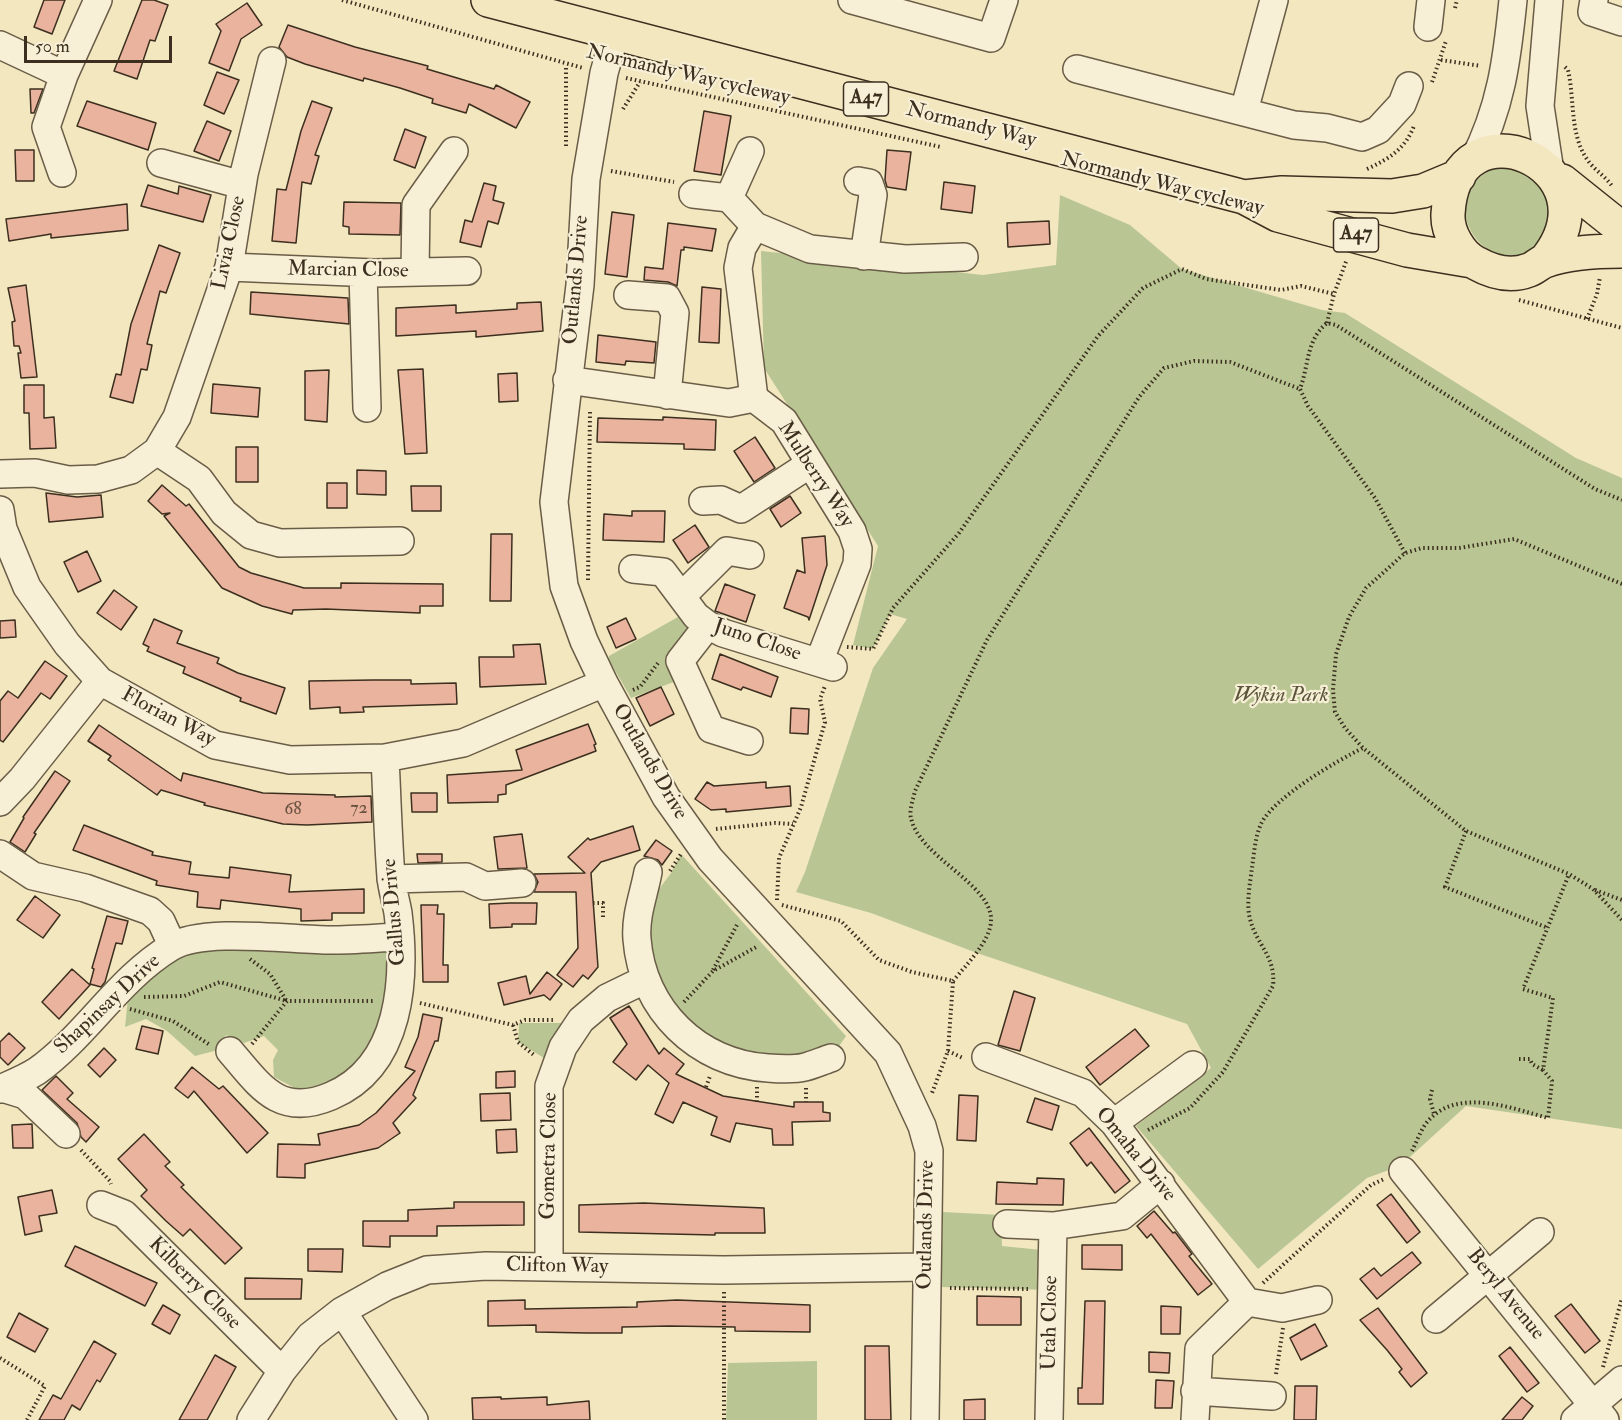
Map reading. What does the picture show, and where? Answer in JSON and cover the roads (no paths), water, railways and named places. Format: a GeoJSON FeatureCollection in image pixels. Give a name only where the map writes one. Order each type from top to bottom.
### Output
{"type":"FeatureCollection","features":[{"type":"Feature","properties":{"kind":"main road","name":"Normandy Way"},"geometry":{"type":"LineString","coordinates":[[488,0],[1244,197],[1278,216],[1407,250],[1472,261]]}},
{"type":"Feature","properties":{"kind":"main road"},"geometry":{"type":"LineString","coordinates":[[1622,229],[1532,154],[1511,150],[1491,153],[1466,169],[1449,198],[1448,221],[1456,243],[1472,261],[1489,270],[1509,273],[1528,270],[1545,261],[1587,252],[1622,251]]}},
{"type":"Feature","properties":{"kind":"main road","name":"Normandy Way"},"geometry":{"type":"LineString","coordinates":[[1244,197],[1282,193],[1392,196],[1423,191],[1466,169]]}},
{"type":"Feature","properties":{"kind":"main road"},"geometry":{"type":"LineString","coordinates":[[1545,261],[1561,245],[1569,224],[1569,202],[1555,173]]}},
{"type":"Feature","properties":{"kind":"street"},"geometry":{"type":"LineString","coordinates":[[62,173],[46,127],[64,75],[98,0]]}},
{"type":"Feature","properties":{"kind":"street"},"geometry":{"type":"LineString","coordinates":[[852,0],[991,38],[1004,0]]}},
{"type":"Feature","properties":{"kind":"street"},"geometry":{"type":"LineString","coordinates":[[1244,111],[1274,0]]}},
{"type":"Feature","properties":{"kind":"street"},"geometry":{"type":"LineString","coordinates":[[1428,27],[1431,0]]}},
{"type":"Feature","properties":{"kind":"street"},"geometry":{"type":"LineString","coordinates":[[1466,169],[1485,139],[1498,102],[1506,69],[1513,0]]}},
{"type":"Feature","properties":{"kind":"street"},"geometry":{"type":"LineString","coordinates":[[1549,0],[1540,106],[1555,173]]}},
{"type":"Feature","properties":{"kind":"street"},"geometry":{"type":"LineString","coordinates":[[1594,0],[1592,12],[1622,22]]}},
{"type":"Feature","properties":{"kind":"street","name":"Outlands Drive"},"geometry":{"type":"LineString","coordinates":[[615,34],[604,73],[586,178],[580,285],[554,502],[557,543],[564,586],[584,641],[604,683],[666,797],[710,859],[888,1053],[922,1126],[929,1151],[925,1277],[925,1420]]}},
{"type":"Feature","properties":{"kind":"street"},"geometry":{"type":"LineString","coordinates":[[0,45],[64,75]]}},
{"type":"Feature","properties":{"kind":"street","name":"Livia Close"},"geometry":{"type":"LineString","coordinates":[[157,452],[177,417],[229,267],[242,185],[272,62]]}},
{"type":"Feature","properties":{"kind":"street"},"geometry":{"type":"LineString","coordinates":[[1077,69],[1294,125],[1327,128],[1362,137],[1378,130],[1402,104],[1409,86]]}},
{"type":"Feature","properties":{"kind":"street"},"geometry":{"type":"LineString","coordinates":[[729,198],[750,151]]}},
{"type":"Feature","properties":{"kind":"street"},"geometry":{"type":"LineString","coordinates":[[415,272],[416,205],[454,152]]}},
{"type":"Feature","properties":{"kind":"street"},"geometry":{"type":"LineString","coordinates":[[161,163],[242,185]]}},
{"type":"Feature","properties":{"kind":"street"},"geometry":{"type":"LineString","coordinates":[[858,181],[869,183],[873,195],[864,255]]}},
{"type":"Feature","properties":{"kind":"street"},"geometry":{"type":"LineString","coordinates":[[693,194],[729,198],[755,226],[810,249],[905,259],[964,257]]}},
{"type":"Feature","properties":{"kind":"street"},"geometry":{"type":"LineString","coordinates":[[567,380],[729,403],[754,398],[738,268],[742,248],[755,226]]}},
{"type":"Feature","properties":{"kind":"street","name":"Marcian Close"},"geometry":{"type":"LineString","coordinates":[[229,267],[363,273],[467,271]]}},
{"type":"Feature","properties":{"kind":"street"},"geometry":{"type":"LineString","coordinates":[[363,273],[367,408]]}},
{"type":"Feature","properties":{"kind":"street"},"geometry":{"type":"LineString","coordinates":[[628,295],[667,298],[675,313],[667,395]]}},
{"type":"Feature","properties":{"kind":"street","name":"Mulberry Way"},"geometry":{"type":"LineString","coordinates":[[754,398],[784,421],[852,531],[858,549],[857,564],[826,664]]}},
{"type":"Feature","properties":{"kind":"street"},"geometry":{"type":"LineString","coordinates":[[0,474],[35,473],[68,480],[98,479],[131,470],[157,452],[200,479],[224,513],[251,535],[280,543],[400,541]]}},
{"type":"Feature","properties":{"kind":"street"},"geometry":{"type":"LineString","coordinates":[[704,501],[721,500],[741,509],[810,464]]}},
{"type":"Feature","properties":{"kind":"street","name":"Florian Way"},"geometry":{"type":"LineString","coordinates":[[0,516],[27,586],[67,644],[100,681],[215,745],[290,760],[385,758],[464,742],[604,683]]}},
{"type":"Feature","properties":{"kind":"street"},"geometry":{"type":"LineString","coordinates":[[683,595],[728,551],[750,555]]}},
{"type":"Feature","properties":{"kind":"street","name":"Juno Close"},"geometry":{"type":"LineString","coordinates":[[633,569],[663,572],[683,595],[696,616],[723,633],[826,664]]}},
{"type":"Feature","properties":{"kind":"street"},"geometry":{"type":"LineString","coordinates":[[708,625],[680,661],[711,729],[749,741]]}},
{"type":"Feature","properties":{"kind":"street"},"geometry":{"type":"LineString","coordinates":[[0,802],[22,779],[100,681]]}},
{"type":"Feature","properties":{"kind":"street","name":"Gallus Drive"},"geometry":{"type":"LineString","coordinates":[[235,1056],[272,1098],[308,1103],[319,1101],[358,1080],[378,1057],[392,1031],[398,1001],[400,966],[399,937],[391,879],[385,758]]}},
{"type":"Feature","properties":{"kind":"street"},"geometry":{"type":"LineString","coordinates":[[0,854],[33,876],[111,896],[150,911],[161,921],[172,945]]}},
{"type":"Feature","properties":{"kind":"street"},"geometry":{"type":"LineString","coordinates":[[648,872],[636,920],[636,940],[644,980],[668,1018],[704,1050],[742,1066],[788,1069],[805,1067],[831,1058]]}},
{"type":"Feature","properties":{"kind":"street"},"geometry":{"type":"LineString","coordinates":[[391,879],[466,877],[485,886],[522,884]]}},
{"type":"Feature","properties":{"kind":"street","name":"Shapinsay Drive"},"geometry":{"type":"LineString","coordinates":[[1,1087],[43,1065],[66,1046],[138,972],[172,945],[195,938],[331,940],[399,937]]}},
{"type":"Feature","properties":{"kind":"street","name":"Gometra Close"},"geometry":{"type":"LineString","coordinates":[[549,1267],[549,1086],[563,1047],[581,1020],[607,998],[644,980]]}},
{"type":"Feature","properties":{"kind":"street","name":"Omaha Drive"},"geometry":{"type":"LineString","coordinates":[[986,1057],[1061,1071],[1120,1131],[1247,1302]]}},
{"type":"Feature","properties":{"kind":"street"},"geometry":{"type":"LineString","coordinates":[[1120,1131],[1193,1065]]}},
{"type":"Feature","properties":{"kind":"street"},"geometry":{"type":"LineString","coordinates":[[1,1087],[25,1095],[66,1134]]}},
{"type":"Feature","properties":{"kind":"street","name":"Beryl Avenue"},"geometry":{"type":"LineString","coordinates":[[1403,1171],[1489,1275],[1591,1415]]}},
{"type":"Feature","properties":{"kind":"street"},"geometry":{"type":"LineString","coordinates":[[1007,1224],[1053,1226],[1122,1216],[1161,1184]]}},
{"type":"Feature","properties":{"kind":"street","name":"Kilberry Close"},"geometry":{"type":"LineString","coordinates":[[106,1207],[124,1214],[282,1371]]}},
{"type":"Feature","properties":{"kind":"street","name":"Utah Close"},"geometry":{"type":"LineString","coordinates":[[1049,1420],[1053,1226]]}},
{"type":"Feature","properties":{"kind":"street"},"geometry":{"type":"LineString","coordinates":[[1436,1319],[1540,1232]]}},
{"type":"Feature","properties":{"kind":"street","name":"Clifton Way"},"geometry":{"type":"LineString","coordinates":[[251,1420],[282,1371],[310,1336],[342,1311],[387,1286],[427,1270],[486,1266],[724,1270],[925,1277]]}},
{"type":"Feature","properties":{"kind":"street"},"geometry":{"type":"LineString","coordinates":[[1195,1420],[1199,1349],[1247,1302],[1287,1307],[1318,1300]]}},
{"type":"Feature","properties":{"kind":"street"},"geometry":{"type":"LineString","coordinates":[[342,1311],[414,1420]]}},
{"type":"Feature","properties":{"kind":"street"},"geometry":{"type":"LineString","coordinates":[[1591,1415],[1622,1380]]}},
{"type":"Feature","properties":{"kind":"street"},"geometry":{"type":"LineString","coordinates":[[1195,1391],[1272,1396]]}},
{"type":"Feature","properties":{"kind":"park label","name":"Wykin Park"},"geometry":{"type":"Point","coordinates":[1281,696]}}]}
